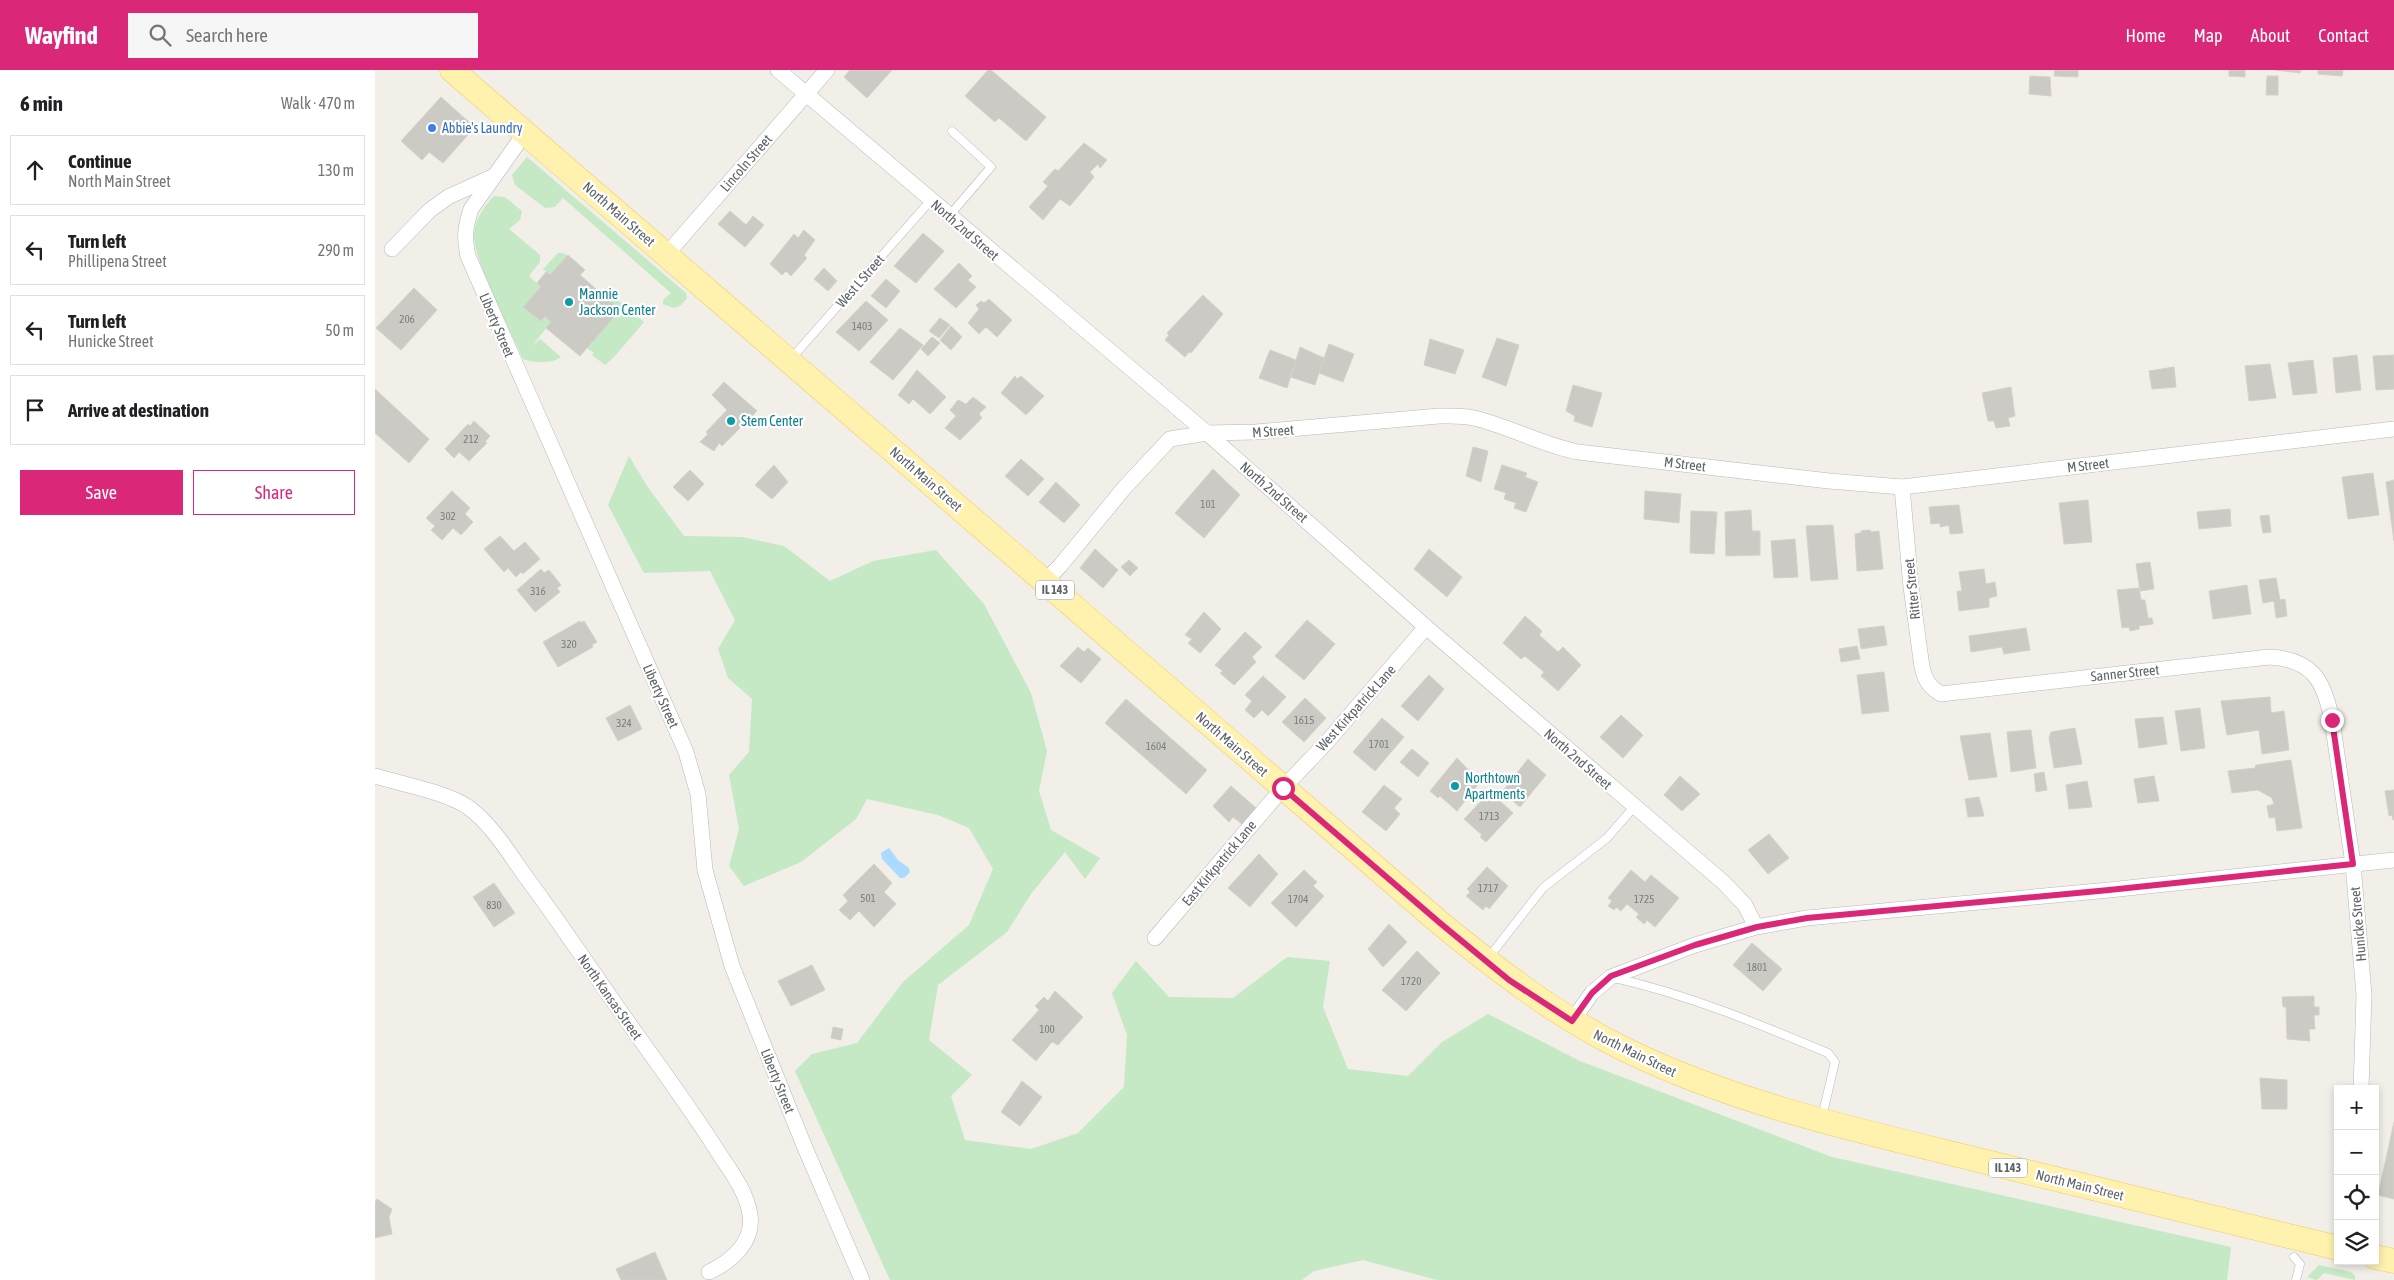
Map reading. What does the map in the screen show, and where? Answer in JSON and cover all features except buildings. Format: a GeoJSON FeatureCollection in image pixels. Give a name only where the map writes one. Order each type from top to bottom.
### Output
{"type":"FeatureCollection","features":[{"type":"Feature","properties":{"kind":"main road","name":"North Main Street"},"geometry":{"type":"LineString","coordinates":[[452,70],[1486,961],[1509,980],[1572,1021],[1626,1050],[1688,1078],[1821,1119],[1882,1137],[2334,1247]]}},
{"type":"Feature","properties":{"kind":"main road"},"geometry":{"type":"LineString","coordinates":[[2379,1258],[2394,1262]]}},
{"type":"Feature","properties":{"kind":"street","name":"North 2nd Street"},"geometry":{"type":"LineString","coordinates":[[778,70],[1207,433],[1426,627],[1723,882],[1745,905],[1757,927]]}},
{"type":"Feature","properties":{"kind":"street","name":"Lincoln Street"},"geometry":{"type":"LineString","coordinates":[[666,255],[827,70]]}},
{"type":"Feature","properties":{"kind":"street","name":"Liberty Street"},"geometry":{"type":"LineString","coordinates":[[525,133],[471,210],[466,224],[464,240],[469,256],[686,752],[698,794],[705,870],[732,966],[803,1143],[861,1280]]}},
{"type":"Feature","properties":{"kind":"street"},"geometry":{"type":"LineString","coordinates":[[392,248],[429,210],[448,197],[494,176]]}},
{"type":"Feature","properties":{"kind":"street","name":"M Street"},"geometry":{"type":"LineString","coordinates":[[1045,581],[1060,566],[1125,487],[1170,439],[1207,433],[1257,432],[1439,416],[1462,416],[1478,419],[1552,447],[1578,452],[1829,481],[1902,487],[2394,429]]}},
{"type":"Feature","properties":{"kind":"street","name":"Ritter Street"},"geometry":{"type":"LineString","coordinates":[[1902,487],[1911,587],[1922,667],[1925,679],[1931,689]]}},
{"type":"Feature","properties":{"kind":"street","name":"West Kirkpatrick Lane"},"geometry":{"type":"LineString","coordinates":[[1283,788],[1326,743],[1426,627]]}},
{"type":"Feature","properties":{"kind":"street","name":"Sanner Street"},"geometry":{"type":"LineString","coordinates":[[1931,689],[1941,694],[2269,657],[2282,658],[2316,674]]}},
{"type":"Feature","properties":{"kind":"street","name":"Hunicke Street"},"geometry":{"type":"LineString","coordinates":[[2316,674],[2328,699],[2353,864],[2364,995],[2361,1085]]}},
{"type":"Feature","properties":{"kind":"street","name":"North Kansas Street"},"geometry":{"type":"LineString","coordinates":[[375,776],[452,799],[467,807],[485,822],[549,908],[702,1126],[739,1185],[748,1205],[751,1224],[750,1233],[745,1243],[726,1262],[709,1272]]}},
{"type":"Feature","properties":{"kind":"street","name":"East Kirkpatrick Lane"},"geometry":{"type":"LineString","coordinates":[[1155,938],[1283,788]]}},
{"type":"Feature","properties":{"kind":"street"},"geometry":{"type":"LineString","coordinates":[[1572,1021],[1592,993],[1611,976],[1695,945],[1757,927],[1807,918],[2109,890],[2394,860]]}},
{"type":"Feature","properties":{"kind":"lane"},"geometry":{"type":"LineString","coordinates":[[949,216],[991,168],[952,131]]}},
{"type":"Feature","properties":{"kind":"lane","name":"West L Street"},"geometry":{"type":"LineString","coordinates":[[789,362],[931,200]]}},
{"type":"Feature","properties":{"kind":"lane"},"geometry":{"type":"LineString","coordinates":[[1486,961],[1543,888],[1607,838],[1634,807]]}},
{"type":"Feature","properties":{"kind":"lane"},"geometry":{"type":"LineString","coordinates":[[1611,976],[1666,991],[1715,1008],[1828,1053],[1835,1062],[1821,1119]]}},
{"type":"Feature","properties":{"kind":"lane"},"geometry":{"type":"LineString","coordinates":[[2294,1256],[2300,1264],[2297,1280]]}},
{"type":"Feature","properties":{"kind":"green space"},"geometry":{"type":"Polygon","coordinates":[[[527,157],[686,293],[687,298],[681,305],[674,308],[663,304],[663,300],[671,293],[563,198],[555,207],[545,208],[515,185],[512,175],[527,157]]]}},
{"type":"Feature","properties":{"kind":"green space"},"geometry":{"type":"Polygon","coordinates":[[[494,196],[505,197],[522,211],[520,220],[509,229],[540,255],[540,262],[529,276],[541,287],[523,307],[541,321],[545,316],[551,322],[532,346],[540,339],[561,357],[553,361],[542,362],[523,359],[485,277],[475,244],[474,233],[481,213],[494,196]]]}},
{"type":"Feature","properties":{"kind":"green space"},"geometry":{"type":"Polygon","coordinates":[[[558,253],[568,256],[550,275],[543,269],[558,253]]]}},
{"type":"Feature","properties":{"kind":"green space"},"geometry":{"type":"Polygon","coordinates":[[[609,293],[644,322],[605,365],[592,355],[594,353],[587,348],[620,310],[605,297],[609,293]]]}},
{"type":"Feature","properties":{"kind":"green space"},"geometry":{"type":"Polygon","coordinates":[[[629,456],[647,486],[684,536],[742,537],[784,546],[830,581],[873,561],[936,550],[984,604],[1031,693],[1047,751],[1039,791],[1051,830],[1100,858],[1085,879],[1065,852],[1031,894],[1007,932],[938,985],[929,1040],[972,1075],[951,1096],[965,1140],[1031,1149],[1078,1133],[1124,1087],[1127,1035],[1112,993],[1136,961],[1169,997],[1233,998],[1287,957],[1330,961],[1323,1007],[1348,1069],[1408,1076],[1442,1042],[1488,1014],[1580,1061],[1832,1157],[2231,1247],[2227,1280],[1437,1280],[1363,1260],[1314,1271],[1302,1280],[890,1280],[795,1071],[812,1054],[857,1043],[903,982],[969,925],[993,869],[969,828],[938,815],[867,799],[856,819],[801,862],[744,886],[729,866],[739,829],[729,775],[749,752],[752,699],[728,678],[718,649],[735,620],[710,571],[644,573],[608,505],[629,456]]]}},
{"type":"Feature","properties":{"kind":"green space"},"geometry":{"type":"Polygon","coordinates":[[[2319,1265],[2351,1272],[2355,1276],[2355,1280],[2324,1273],[2317,1280],[2307,1277],[2319,1265]]]}},
{"type":"Feature","properties":{"kind":"water"},"geometry":{"type":"Polygon","coordinates":[[[889,848],[898,860],[909,868],[910,872],[904,878],[900,878],[882,859],[881,853],[889,848]]]}},
{"type":"Feature","properties":{"kind":"place","name":"Abbie's Laundry"},"geometry":{"type":"Point","coordinates":[432,128]}},
{"type":"Feature","properties":{"kind":"place","name":"Mannie Jackson Center"},"geometry":{"type":"Point","coordinates":[569,302]}},
{"type":"Feature","properties":{"kind":"place","name":"Stem Center"},"geometry":{"type":"Point","coordinates":[731,421]}},
{"type":"Feature","properties":{"kind":"place","name":"Northtown Apartments"},"geometry":{"type":"Point","coordinates":[1455,786]}},
{"type":"Feature","properties":{"kind":"route"},"geometry":{"type":"LineString","coordinates":[[1283,788],[1509,980],[1572,1021],[1592,993],[1611,976],[1695,945],[1757,927],[1807,918],[2109,890],[2353,864],[2332,720]]}}]}
